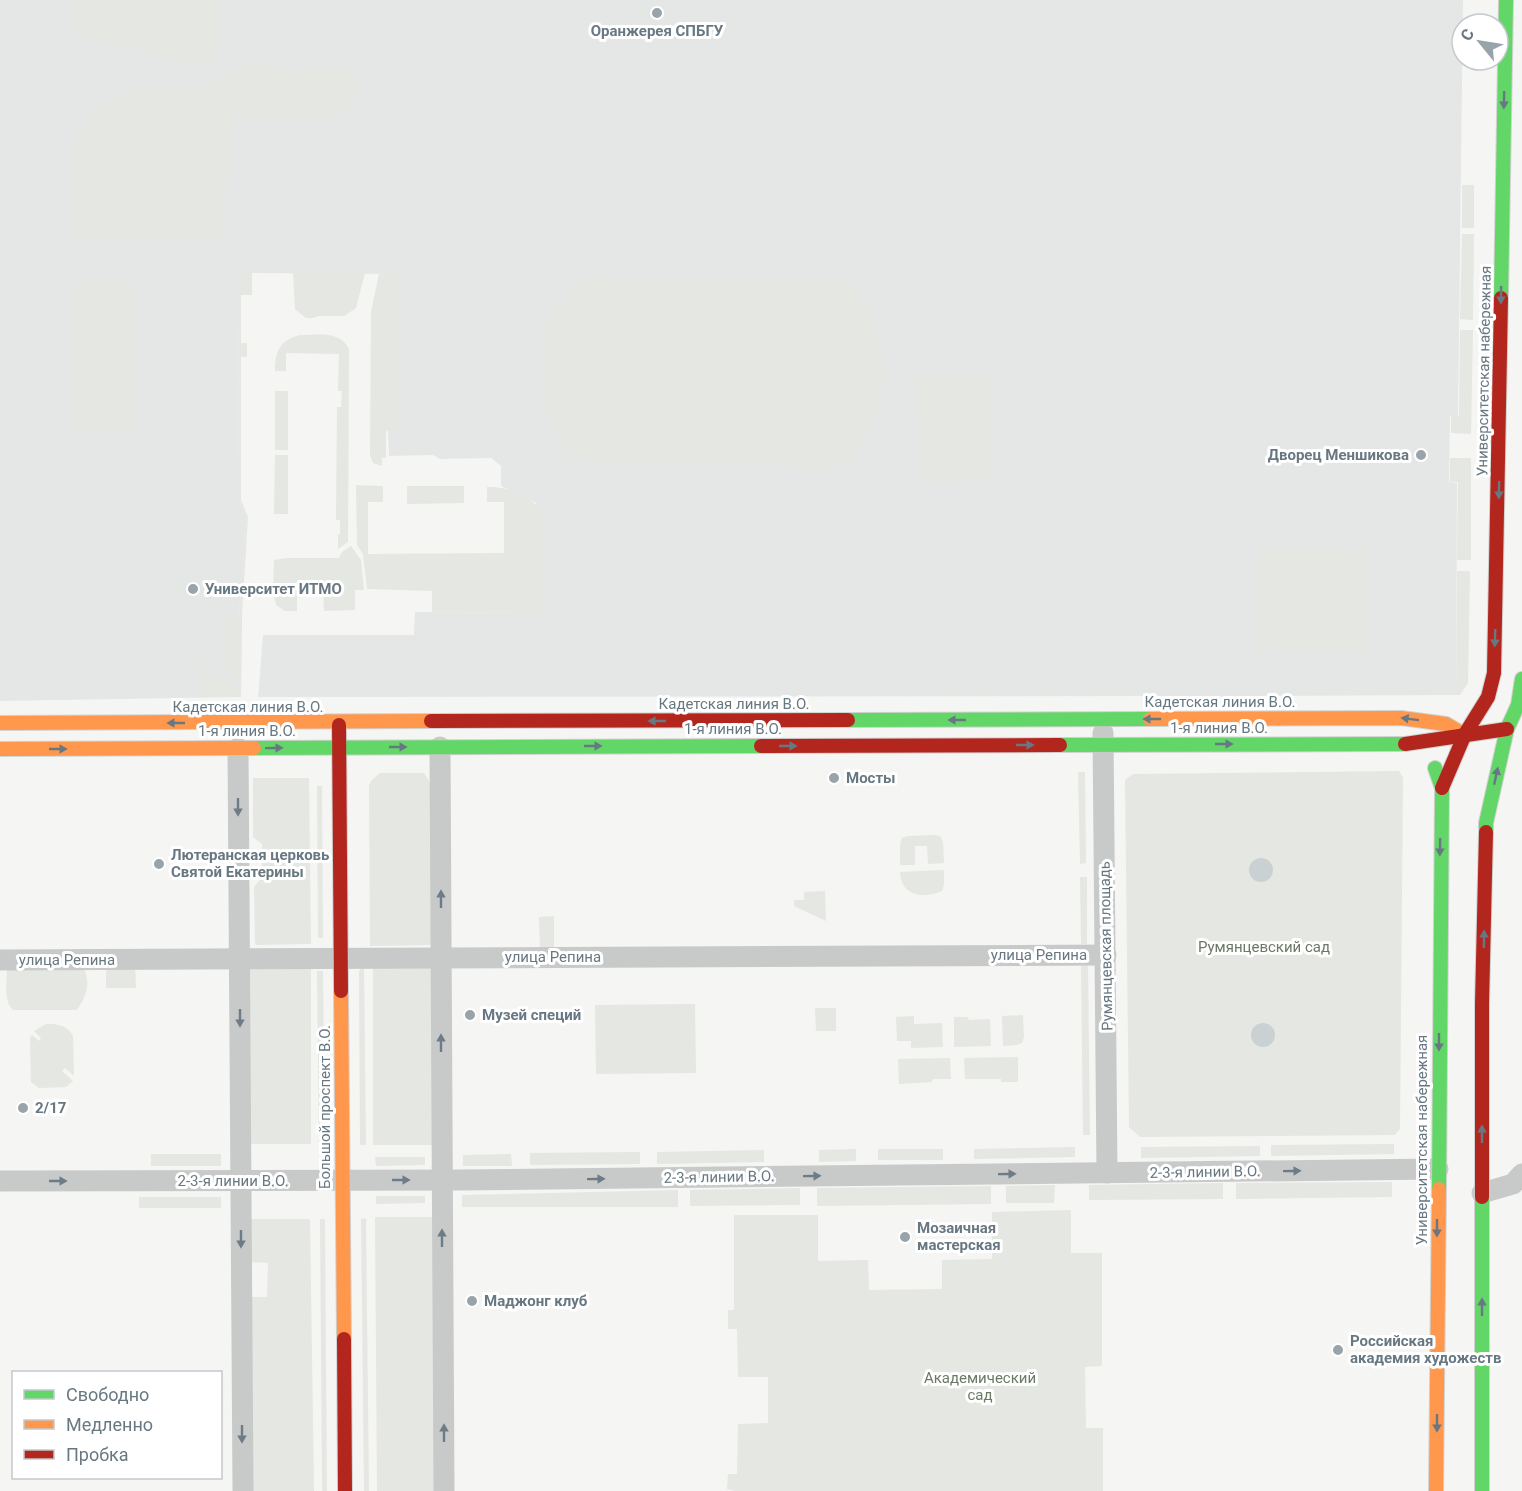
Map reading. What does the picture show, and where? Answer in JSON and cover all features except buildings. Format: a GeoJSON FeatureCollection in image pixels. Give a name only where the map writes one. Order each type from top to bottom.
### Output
{"type":"FeatureCollection","features":[{"type":"Feature","properties":{"kind":"main road","name":"Университетская набережная"},"geometry":{"type":"LineString","coordinates":[[1442,788],[1465,734],[1488,697],[1494,673],[1506,0]]}},
{"type":"Feature","properties":{"kind":"main road"},"geometry":{"type":"LineString","coordinates":[[1482,1491],[1482,1004],[1486,823],[1507,729],[1518,705],[1522,679]]}},
{"type":"Feature","properties":{"kind":"main road","name":"Кадетская линия В.О."},"geometry":{"type":"LineString","coordinates":[[0,723],[1401,718],[1446,724],[1465,734]]}},
{"type":"Feature","properties":{"kind":"main road","name":"Большой проспект В.О."},"geometry":{"type":"LineString","coordinates":[[339,723],[345,1491]]}},
{"type":"Feature","properties":{"kind":"main road","name":"1-я линия В.О."},"geometry":{"type":"LineString","coordinates":[[0,749],[1425,742],[1507,729]]}},
{"type":"Feature","properties":{"kind":"main road"},"geometry":{"type":"LineString","coordinates":[[1465,734],[1470,756]]}},
{"type":"Feature","properties":{"kind":"main road","name":"Университетская набережная"},"geometry":{"type":"LineString","coordinates":[[1425,742],[1442,788],[1436,1491]]}},
{"type":"Feature","properties":{"kind":"main road"},"geometry":{"type":"LineString","coordinates":[[1478,790],[1486,823]]}},
{"type":"Feature","properties":{"kind":"street","name":"Румянцевская площадь"},"geometry":{"type":"LineString","coordinates":[[1103,719],[1107,1173]]}},
{"type":"Feature","properties":{"kind":"street"},"geometry":{"type":"LineString","coordinates":[[1507,729],[1522,752]]}},
{"type":"Feature","properties":{"kind":"street"},"geometry":{"type":"LineString","coordinates":[[440,747],[444,1491]]}},
{"type":"Feature","properties":{"kind":"street"},"geometry":{"type":"LineString","coordinates":[[238,748],[243,1491]]}},
{"type":"Feature","properties":{"kind":"street","name":"улица Репина"},"geometry":{"type":"LineString","coordinates":[[0,960],[1106,955]]}},
{"type":"Feature","properties":{"kind":"street","name":"2-3-я линии В.О."},"geometry":{"type":"LineString","coordinates":[[0,1181],[442,1180],[1438,1170]]}},
{"type":"Feature","properties":{"kind":"street"},"geometry":{"type":"LineString","coordinates":[[1482,1193],[1513,1184],[1522,1174]]}},
{"type":"Feature","properties":{"kind":"shaded area"},"geometry":{"type":"Polygon","coordinates":[[[0,0],[1463,0],[1463,12],[1450,12],[1450,72],[1462,72],[1458,416],[1450,416],[1449,482],[1457,483],[1456,695],[1247,696],[1247,701],[1222,701],[1221,696],[258,697],[263,635],[414,635],[415,612],[544,613],[536,503],[501,486],[501,466],[491,458],[440,459],[433,455],[389,456],[388,431],[401,431],[398,418],[398,285],[402,283],[401,274],[238,273],[239,500],[247,518],[239,614],[242,615],[241,697],[0,701],[0,0]]]}},
{"type":"Feature","properties":{"kind":"shaded area"},"geometry":{"type":"Polygon","coordinates":[[[1261,858],[1266,859],[1272,865],[1272,875],[1266,881],[1261,882],[1256,881],[1250,875],[1249,870],[1250,865],[1256,859],[1261,858]]]}},
{"type":"Feature","properties":{"kind":"shaded area"},"geometry":{"type":"Polygon","coordinates":[[[1263,1023],[1268,1024],[1274,1030],[1274,1040],[1268,1046],[1263,1047],[1258,1046],[1252,1040],[1251,1035],[1252,1030],[1258,1024],[1263,1023]]]}},
{"type":"Feature","properties":{"kind":"green space"},"geometry":{"type":"Polygon","coordinates":[[[75,0],[221,0],[219,48],[201,67],[171,60],[145,48],[75,37],[75,0]]]}},
{"type":"Feature","properties":{"kind":"green space"},"geometry":{"type":"Polygon","coordinates":[[[248,60],[291,69],[317,70],[318,65],[355,71],[356,106],[331,120],[234,118],[221,237],[76,238],[75,134],[94,110],[129,90],[172,88],[197,91],[248,60]]]}},
{"type":"Feature","properties":{"kind":"green space"},"geometry":{"type":"Polygon","coordinates":[[[1462,185],[1474,185],[1474,228],[1462,228],[1462,185]]]}},
{"type":"Feature","properties":{"kind":"green space"},"geometry":{"type":"Polygon","coordinates":[[[1462,234],[1474,234],[1473,320],[1460,319],[1462,234]]]}},
{"type":"Feature","properties":{"kind":"green space"},"geometry":{"type":"Polygon","coordinates":[[[238,273],[252,273],[252,295],[241,295],[241,343],[247,343],[247,357],[241,357],[241,500],[248,517],[242,615],[241,683],[221,662],[222,614],[239,614],[247,518],[239,500],[238,273]]]}},
{"type":"Feature","properties":{"kind":"green space"},"geometry":{"type":"Polygon","coordinates":[[[293,273],[365,273],[356,308],[344,316],[306,318],[295,309],[293,273]]]}},
{"type":"Feature","properties":{"kind":"green space"},"geometry":{"type":"Polygon","coordinates":[[[379,274],[402,274],[402,283],[398,285],[398,418],[401,420],[402,431],[386,431],[386,458],[382,458],[382,466],[373,463],[370,455],[371,312],[379,274]]]}},
{"type":"Feature","properties":{"kind":"green space"},"geometry":{"type":"Polygon","coordinates":[[[584,276],[849,284],[869,310],[882,351],[884,367],[882,397],[871,431],[859,448],[839,468],[576,460],[558,437],[550,421],[542,393],[540,362],[545,333],[552,313],[584,276]]]}},
{"type":"Feature","properties":{"kind":"green space"},"geometry":{"type":"Polygon","coordinates":[[[133,283],[133,432],[75,432],[76,284],[133,283]]]}},
{"type":"Feature","properties":{"kind":"green space"},"geometry":{"type":"Polygon","coordinates":[[[1460,330],[1473,330],[1471,434],[1451,433],[1451,416],[1459,416],[1460,330]]]}},
{"type":"Feature","properties":{"kind":"green space"},"geometry":{"type":"Polygon","coordinates":[[[300,335],[334,336],[345,343],[349,349],[348,542],[338,549],[340,520],[336,520],[337,407],[341,407],[342,391],[338,391],[339,354],[286,353],[286,371],[275,371],[280,347],[293,337],[300,335]]]}},
{"type":"Feature","properties":{"kind":"green space"},"geometry":{"type":"Polygon","coordinates":[[[989,374],[990,482],[918,483],[916,375],[989,374]]]}},
{"type":"Feature","properties":{"kind":"green space"},"geometry":{"type":"Polygon","coordinates":[[[275,391],[288,391],[288,450],[275,450],[275,391]]]}},
{"type":"Feature","properties":{"kind":"green space"},"geometry":{"type":"Polygon","coordinates":[[[275,455],[288,455],[288,514],[274,514],[275,455]]]}},
{"type":"Feature","properties":{"kind":"green space"},"geometry":{"type":"Polygon","coordinates":[[[1450,458],[1471,458],[1471,560],[1457,560],[1458,482],[1450,482],[1450,458]]]}},
{"type":"Feature","properties":{"kind":"green space"},"geometry":{"type":"Polygon","coordinates":[[[356,485],[383,486],[383,502],[368,502],[368,554],[504,553],[504,502],[487,502],[487,487],[511,490],[526,497],[544,514],[544,613],[432,612],[432,591],[367,589],[363,554],[357,545],[356,485]]]}},
{"type":"Feature","properties":{"kind":"green space"},"geometry":{"type":"Polygon","coordinates":[[[407,486],[464,486],[464,503],[407,504],[407,486]]]}},
{"type":"Feature","properties":{"kind":"green space"},"geometry":{"type":"Polygon","coordinates":[[[351,546],[361,560],[364,590],[355,590],[355,610],[324,611],[323,587],[297,587],[297,611],[285,611],[276,605],[273,591],[274,560],[339,558],[342,552],[351,546]]]}},
{"type":"Feature","properties":{"kind":"green space"},"geometry":{"type":"Polygon","coordinates":[[[1259,547],[1367,549],[1365,652],[1257,650],[1259,547]]]}},
{"type":"Feature","properties":{"kind":"green space"},"geometry":{"type":"Polygon","coordinates":[[[1457,571],[1470,571],[1468,683],[1460,695],[1456,695],[1457,571]]]}},
{"type":"Feature","properties":{"kind":"green space"},"geometry":{"type":"Polygon","coordinates":[[[197,663],[220,680],[229,680],[241,690],[241,697],[197,697],[197,663]]]}},
{"type":"Feature","properties":{"kind":"green space","name":"Румянцевский сад"},"geometry":{"type":"Polygon","coordinates":[[[1399,771],[1403,778],[1400,1129],[1395,1135],[1140,1137],[1129,1127],[1125,780],[1133,774],[1399,771]]]}},
{"type":"Feature","properties":{"kind":"green space"},"geometry":{"type":"Polygon","coordinates":[[[1078,772],[1085,772],[1086,863],[1080,864],[1078,772]]]}},
{"type":"Feature","properties":{"kind":"green space"},"geometry":{"type":"Polygon","coordinates":[[[380,773],[424,773],[431,784],[433,945],[370,946],[369,785],[380,773]]]}},
{"type":"Feature","properties":{"kind":"green space"},"geometry":{"type":"Polygon","coordinates":[[[253,778],[309,778],[311,944],[256,945],[254,887],[262,877],[262,844],[253,837],[253,778]]]}},
{"type":"Feature","properties":{"kind":"green space"},"geometry":{"type":"Polygon","coordinates":[[[317,786],[322,786],[323,938],[318,938],[317,786]]]}},
{"type":"Feature","properties":{"kind":"green space"},"geometry":{"type":"Polygon","coordinates":[[[936,835],[941,837],[943,842],[944,863],[928,864],[927,846],[915,846],[915,865],[900,865],[902,838],[936,835]]]}},
{"type":"Feature","properties":{"kind":"green space"},"geometry":{"type":"Polygon","coordinates":[[[944,870],[942,891],[928,895],[914,894],[904,886],[901,880],[900,872],[944,870]]]}},
{"type":"Feature","properties":{"kind":"green space"},"geometry":{"type":"Polygon","coordinates":[[[1080,877],[1087,877],[1087,944],[1081,944],[1080,877]]]}},
{"type":"Feature","properties":{"kind":"green space"},"geometry":{"type":"Polygon","coordinates":[[[825,891],[826,921],[794,906],[794,900],[804,900],[804,892],[825,891]]]}},
{"type":"Feature","properties":{"kind":"green space"},"geometry":{"type":"Polygon","coordinates":[[[554,916],[554,948],[540,948],[539,917],[554,916]]]}},
{"type":"Feature","properties":{"kind":"green space"},"geometry":{"type":"Polygon","coordinates":[[[311,964],[311,1144],[249,1144],[247,965],[311,964]]]}},
{"type":"Feature","properties":{"kind":"green space"},"geometry":{"type":"Polygon","coordinates":[[[436,964],[436,1145],[373,1145],[373,965],[436,964]]]}},
{"type":"Feature","properties":{"kind":"green space"},"geometry":{"type":"Polygon","coordinates":[[[1088,965],[1090,1135],[1083,1135],[1081,966],[1088,965]]]}},
{"type":"Feature","properties":{"kind":"green space"},"geometry":{"type":"Polygon","coordinates":[[[106,966],[135,966],[136,988],[106,988],[106,966]]]}},
{"type":"Feature","properties":{"kind":"green space"},"geometry":{"type":"Polygon","coordinates":[[[364,966],[366,1145],[360,1145],[359,972],[364,966]]]}},
{"type":"Feature","properties":{"kind":"green space"},"geometry":{"type":"Polygon","coordinates":[[[7,967],[84,969],[87,980],[85,995],[77,1010],[13,1010],[7,996],[7,967]]]}},
{"type":"Feature","properties":{"kind":"green space"},"geometry":{"type":"Polygon","coordinates":[[[317,971],[323,971],[325,1145],[319,1145],[317,971]]]}},
{"type":"Feature","properties":{"kind":"green space"},"geometry":{"type":"Polygon","coordinates":[[[695,1004],[696,1073],[596,1074],[595,1005],[695,1004]]]}},
{"type":"Feature","properties":{"kind":"green space"},"geometry":{"type":"Polygon","coordinates":[[[815,1008],[836,1008],[836,1031],[816,1031],[815,1008]]]}},
{"type":"Feature","properties":{"kind":"green space"},"geometry":{"type":"Polygon","coordinates":[[[1023,1015],[1022,1043],[1003,1046],[1002,1016],[1023,1015]]]}},
{"type":"Feature","properties":{"kind":"green space"},"geometry":{"type":"Polygon","coordinates":[[[914,1016],[914,1024],[942,1023],[943,1047],[911,1048],[911,1041],[897,1041],[896,1017],[914,1016]]]}},
{"type":"Feature","properties":{"kind":"green space"},"geometry":{"type":"Polygon","coordinates":[[[954,1017],[968,1017],[969,1020],[990,1019],[991,1046],[954,1047],[954,1017]]]}},
{"type":"Feature","properties":{"kind":"green space"},"geometry":{"type":"Polygon","coordinates":[[[46,1024],[62,1026],[68,1029],[73,1036],[74,1076],[65,1068],[62,1071],[73,1081],[66,1087],[39,1088],[31,1082],[30,1038],[32,1035],[39,1041],[41,1038],[34,1031],[46,1024]]]}},
{"type":"Feature","properties":{"kind":"green space"},"geometry":{"type":"Polygon","coordinates":[[[1018,1057],[1018,1082],[1001,1082],[1001,1079],[965,1079],[964,1058],[1018,1057]]]}},
{"type":"Feature","properties":{"kind":"green space"},"geometry":{"type":"Polygon","coordinates":[[[950,1058],[951,1079],[899,1084],[898,1059],[950,1058]]]}},
{"type":"Feature","properties":{"kind":"green space"},"geometry":{"type":"Polygon","coordinates":[[[1394,1144],[1394,1154],[1271,1156],[1271,1145],[1394,1144]]]}},
{"type":"Feature","properties":{"kind":"green space"},"geometry":{"type":"Polygon","coordinates":[[[1260,1146],[1260,1156],[1141,1158],[1141,1147],[1260,1146]]]}},
{"type":"Feature","properties":{"kind":"green space"},"geometry":{"type":"Polygon","coordinates":[[[1075,1147],[1075,1157],[974,1159],[974,1149],[1075,1147]]]}},
{"type":"Feature","properties":{"kind":"green space"},"geometry":{"type":"Polygon","coordinates":[[[856,1149],[856,1161],[819,1162],[819,1150],[856,1149]]]}},
{"type":"Feature","properties":{"kind":"green space"},"geometry":{"type":"Polygon","coordinates":[[[878,1149],[943,1149],[943,1160],[878,1160],[878,1149]]]}},
{"type":"Feature","properties":{"kind":"green space"},"geometry":{"type":"Polygon","coordinates":[[[764,1150],[764,1162],[657,1164],[657,1152],[764,1150]]]}},
{"type":"Feature","properties":{"kind":"green space"},"geometry":{"type":"Polygon","coordinates":[[[640,1152],[640,1164],[530,1165],[530,1153],[640,1152]]]}},
{"type":"Feature","properties":{"kind":"green space"},"geometry":{"type":"Polygon","coordinates":[[[151,1154],[221,1154],[221,1166],[151,1166],[151,1154]]]}},
{"type":"Feature","properties":{"kind":"green space"},"geometry":{"type":"Polygon","coordinates":[[[511,1154],[512,1166],[463,1166],[463,1155],[511,1154]]]}},
{"type":"Feature","properties":{"kind":"green space"},"geometry":{"type":"Polygon","coordinates":[[[375,1157],[425,1157],[425,1165],[376,1166],[375,1157]]]}},
{"type":"Feature","properties":{"kind":"green space"},"geometry":{"type":"Polygon","coordinates":[[[1392,1182],[1392,1197],[1236,1199],[1236,1183],[1392,1182]]]}},
{"type":"Feature","properties":{"kind":"green space"},"geometry":{"type":"Polygon","coordinates":[[[1223,1183],[1223,1199],[1089,1200],[1089,1185],[1223,1183]]]}},
{"type":"Feature","properties":{"kind":"green space"},"geometry":{"type":"Polygon","coordinates":[[[1055,1185],[1054,1203],[1006,1203],[1006,1186],[1055,1185]]]}},
{"type":"Feature","properties":{"kind":"green space"},"geometry":{"type":"Polygon","coordinates":[[[991,1186],[991,1204],[817,1206],[817,1188],[991,1186]]]}},
{"type":"Feature","properties":{"kind":"green space"},"geometry":{"type":"Polygon","coordinates":[[[800,1188],[800,1205],[690,1206],[690,1190],[800,1188]]]}},
{"type":"Feature","properties":{"kind":"green space"},"geometry":{"type":"Polygon","coordinates":[[[678,1190],[678,1207],[462,1207],[462,1195],[678,1190]]]}},
{"type":"Feature","properties":{"kind":"green space"},"geometry":{"type":"Polygon","coordinates":[[[376,1196],[425,1196],[425,1203],[376,1204],[376,1196]]]}},
{"type":"Feature","properties":{"kind":"green space"},"geometry":{"type":"Polygon","coordinates":[[[139,1197],[221,1197],[221,1208],[139,1208],[139,1197]]]}},
{"type":"Feature","properties":{"kind":"green space","name":"Академический сад"},"geometry":{"type":"Polygon","coordinates":[[[1071,1210],[1071,1253],[1102,1253],[1102,1366],[1085,1367],[1086,1428],[1103,1428],[1103,1491],[735,1491],[727,1489],[728,1474],[737,1474],[738,1424],[768,1423],[768,1377],[738,1377],[737,1329],[728,1329],[728,1310],[734,1310],[734,1215],[818,1215],[818,1261],[868,1260],[869,1290],[942,1289],[942,1260],[992,1259],[992,1212],[1071,1210]]]}},
{"type":"Feature","properties":{"kind":"green space"},"geometry":{"type":"Polygon","coordinates":[[[375,1217],[438,1217],[438,1491],[377,1491],[375,1217]]]}},
{"type":"Feature","properties":{"kind":"green space"},"geometry":{"type":"Polygon","coordinates":[[[366,1218],[369,1491],[364,1491],[361,1219],[366,1218]]]}},
{"type":"Feature","properties":{"kind":"green space"},"geometry":{"type":"Polygon","coordinates":[[[248,1219],[310,1219],[314,1491],[250,1491],[249,1297],[267,1297],[268,1263],[249,1262],[248,1219]]]}},
{"type":"Feature","properties":{"kind":"green space"},"geometry":{"type":"Polygon","coordinates":[[[320,1219],[325,1219],[327,1491],[322,1491],[320,1219]]]}},
{"type":"Feature","properties":{"kind":"traffic: fast"},"geometry":{"type":"LineString","coordinates":[[1501,298],[1506,0]]}},
{"type":"Feature","properties":{"kind":"traffic: fast"},"geometry":{"type":"LineString","coordinates":[[1486,832],[1507,729],[1518,705],[1522,679]]}},
{"type":"Feature","properties":{"kind":"traffic: fast"},"geometry":{"type":"LineString","coordinates":[[848,720],[1150,719]]}},
{"type":"Feature","properties":{"kind":"traffic: fast"},"geometry":{"type":"LineString","coordinates":[[1060,745],[1405,744]]}},
{"type":"Feature","properties":{"kind":"traffic: fast"},"geometry":{"type":"LineString","coordinates":[[254,748],[761,746]]}},
{"type":"Feature","properties":{"kind":"traffic: fast"},"geometry":{"type":"LineString","coordinates":[[1435,768],[1442,788],[1439,1189]]}},
{"type":"Feature","properties":{"kind":"traffic: fast"},"geometry":{"type":"LineString","coordinates":[[1482,1197],[1482,1491]]}},
{"type":"Feature","properties":{"kind":"traffic: slow"},"geometry":{"type":"LineString","coordinates":[[1150,719],[1401,718],[1446,724],[1458,731]]}},
{"type":"Feature","properties":{"kind":"traffic: slow"},"geometry":{"type":"LineString","coordinates":[[0,723],[431,721]]}},
{"type":"Feature","properties":{"kind":"traffic: slow"},"geometry":{"type":"LineString","coordinates":[[0,749],[254,748]]}},
{"type":"Feature","properties":{"kind":"traffic: slow"},"geometry":{"type":"LineString","coordinates":[[341,991],[344,1339]]}},
{"type":"Feature","properties":{"kind":"traffic: slow"},"geometry":{"type":"LineString","coordinates":[[1436,1491],[1439,1189]]}},
{"type":"Feature","properties":{"kind":"traffic: jam"},"geometry":{"type":"LineString","coordinates":[[1442,788],[1465,734],[1488,697],[1494,673],[1501,298]]}},
{"type":"Feature","properties":{"kind":"traffic: jam"},"geometry":{"type":"LineString","coordinates":[[431,721],[848,720]]}},
{"type":"Feature","properties":{"kind":"traffic: jam"},"geometry":{"type":"LineString","coordinates":[[339,725],[341,991]]}},
{"type":"Feature","properties":{"kind":"traffic: jam"},"geometry":{"type":"LineString","coordinates":[[1405,744],[1507,729]]}},
{"type":"Feature","properties":{"kind":"traffic: jam"},"geometry":{"type":"LineString","coordinates":[[761,746],[1060,745]]}},
{"type":"Feature","properties":{"kind":"traffic: jam"},"geometry":{"type":"LineString","coordinates":[[1482,1197],[1482,1004],[1486,832]]}},
{"type":"Feature","properties":{"kind":"traffic: jam"},"geometry":{"type":"LineString","coordinates":[[344,1339],[345,1491]]}},
{"type":"Feature","properties":{"kind":"place","name":"Оранжерея СПБГУ"},"geometry":{"type":"Point","coordinates":[657,13]}},
{"type":"Feature","properties":{"kind":"place","name":"Дворец Меншикова"},"geometry":{"type":"Point","coordinates":[1421,455]}},
{"type":"Feature","properties":{"kind":"place","name":"Университет ИТМО"},"geometry":{"type":"Point","coordinates":[193,589]}},
{"type":"Feature","properties":{"kind":"place","name":"Мосты"},"geometry":{"type":"Point","coordinates":[834,778]}},
{"type":"Feature","properties":{"kind":"place","name":"Лютеранская церковь Святой Екатерины"},"geometry":{"type":"Point","coordinates":[159,864]}},
{"type":"Feature","properties":{"kind":"place","name":"Музей специй"},"geometry":{"type":"Point","coordinates":[470,1015]}},
{"type":"Feature","properties":{"kind":"place","name":"2/17"},"geometry":{"type":"Point","coordinates":[23,1108]}},
{"type":"Feature","properties":{"kind":"place","name":"Мозаичная мастерская"},"geometry":{"type":"Point","coordinates":[905,1237]}},
{"type":"Feature","properties":{"kind":"place","name":"Маджонг клуб"},"geometry":{"type":"Point","coordinates":[472,1301]}},
{"type":"Feature","properties":{"kind":"place","name":"Российская академия художеств"},"geometry":{"type":"Point","coordinates":[1338,1350]}}]}
